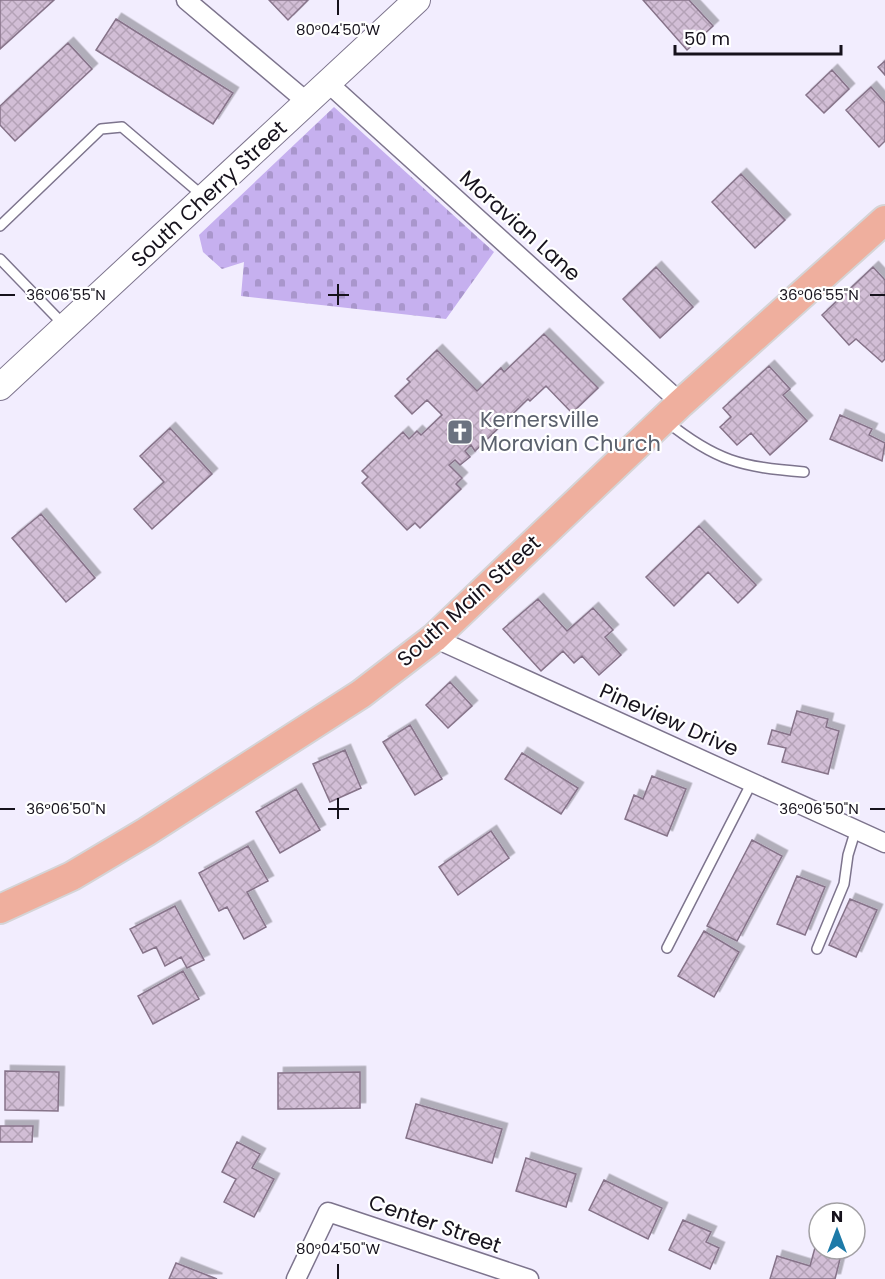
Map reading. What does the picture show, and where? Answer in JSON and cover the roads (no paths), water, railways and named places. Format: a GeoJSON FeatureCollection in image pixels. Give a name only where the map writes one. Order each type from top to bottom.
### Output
{"type":"FeatureCollection","features":[{"type":"Feature","properties":{"kind":"main road","name":"South Cherry Street"},"geometry":{"type":"LineString","coordinates":[[0,387],[417,0]]}},
{"type":"Feature","properties":{"kind":"main road","name":"South Main Street"},"geometry":{"type":"LineString","coordinates":[[0,909],[72,876],[146,832],[361,694],[434,638],[673,412],[885,220]]}},
{"type":"Feature","properties":{"kind":"street"},"geometry":{"type":"LineString","coordinates":[[186,0],[306,102]]}},
{"type":"Feature","properties":{"kind":"street","name":"Moravian Lane"},"geometry":{"type":"LineString","coordinates":[[328,82],[673,412]]}},
{"type":"Feature","properties":{"kind":"street","name":"Pineview Drive"},"geometry":{"type":"LineString","coordinates":[[434,638],[885,843]]}},
{"type":"Feature","properties":{"kind":"street","name":"Center Street"},"geometry":{"type":"LineString","coordinates":[[296,1279],[327,1212],[529,1279]]}},
{"type":"Feature","properties":{"kind":"lane"},"geometry":{"type":"LineString","coordinates":[[0,226],[102,129],[112,127],[122,127],[204,198]]}},
{"type":"Feature","properties":{"kind":"lane"},"geometry":{"type":"LineString","coordinates":[[0,259],[65,327]]}},
{"type":"Feature","properties":{"kind":"lane"},"geometry":{"type":"LineString","coordinates":[[673,412],[715,456],[756,467],[804,472]]}},
{"type":"Feature","properties":{"kind":"lane"},"geometry":{"type":"LineString","coordinates":[[667,948],[752,782]]}},
{"type":"Feature","properties":{"kind":"lane"},"geometry":{"type":"LineString","coordinates":[[817,949],[844,884],[848,855],[856,829]]}},
{"type":"Feature","properties":{"kind":"place","name":"Kernersville Moravian Church"},"geometry":{"type":"Point","coordinates":[460,432]}}]}
